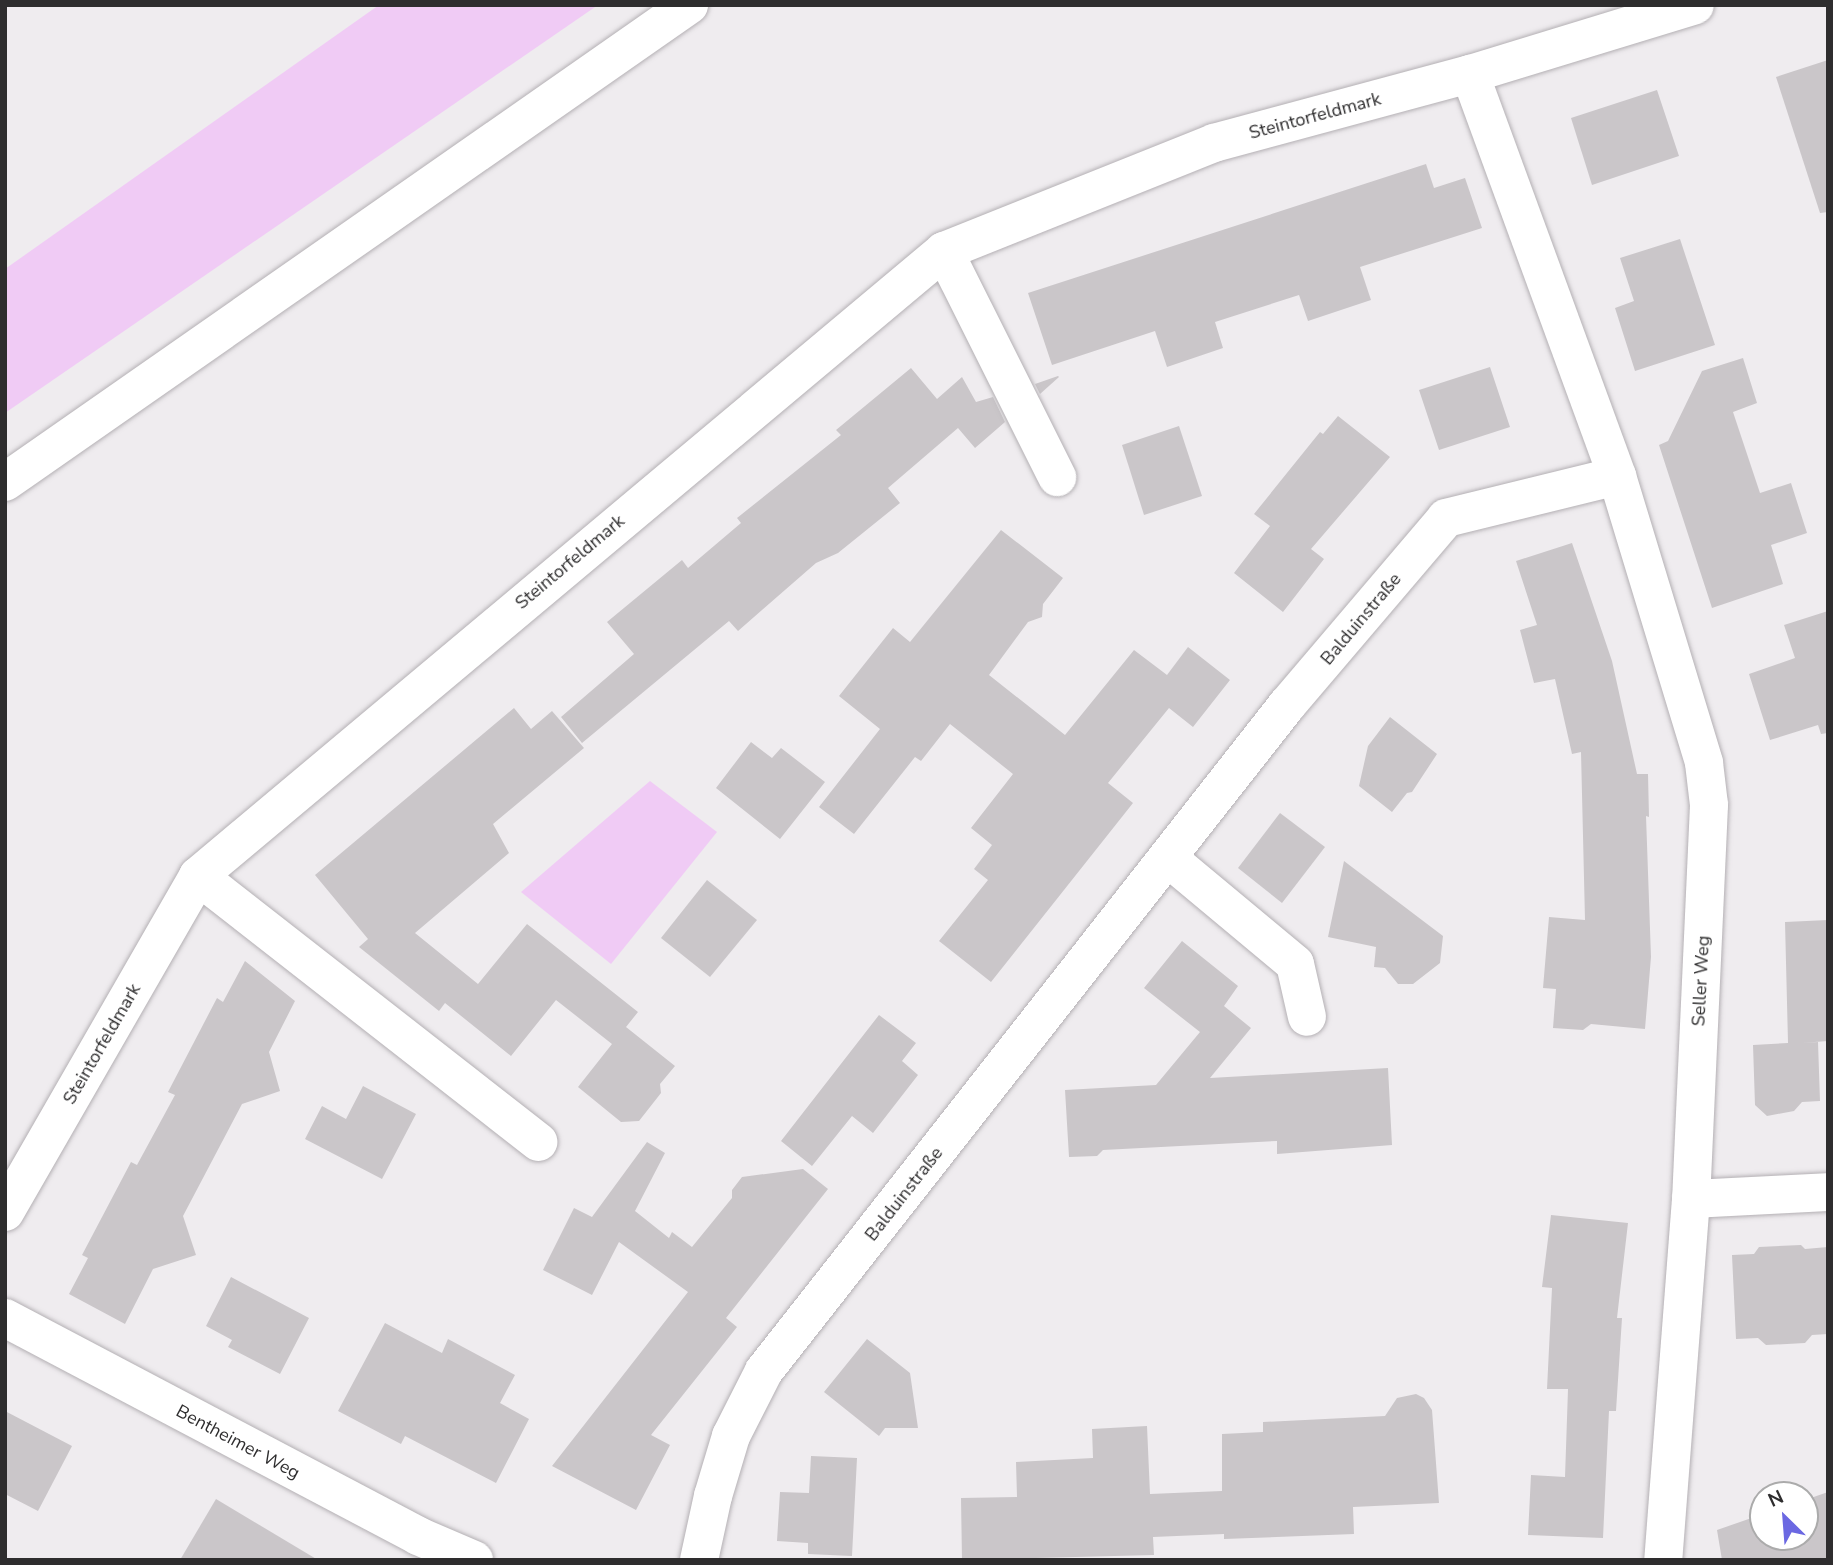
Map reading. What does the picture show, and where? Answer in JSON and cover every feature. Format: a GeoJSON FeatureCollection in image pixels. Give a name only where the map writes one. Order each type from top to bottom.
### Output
{"type":"FeatureCollection","features":[{"type":"Feature","properties":{"kind":"main road"},"geometry":{"type":"LineString","coordinates":[[5,482],[689,5]]}},
{"type":"Feature","properties":{"kind":"main road","name":"Steintorfeldmark"},"geometry":{"type":"LineString","coordinates":[[5,1212],[198,876],[944,251],[1214,144],[1470,74],[1695,5]]}},
{"type":"Feature","properties":{"kind":"main road"},"geometry":{"type":"LineString","coordinates":[[1470,74],[1617,476]]}},
{"type":"Feature","properties":{"kind":"main road"},"geometry":{"type":"LineString","coordinates":[[944,251],[1057,478]]}},
{"type":"Feature","properties":{"kind":"main road","name":"Seller Weg"},"geometry":{"type":"LineString","coordinates":[[1617,476],[1704,764],[1709,805],[1691,1199],[1663,1560]]}},
{"type":"Feature","properties":{"kind":"main road","name":"Balduinstraße"},"geometry":{"type":"LineString","coordinates":[[699,1560],[731,1436],[764,1371],[1287,705],[1446,518],[1617,476]]}},
{"type":"Feature","properties":{"kind":"main road"},"geometry":{"type":"LineString","coordinates":[[1168,858],[1295,964],[1307,1017]]}},
{"type":"Feature","properties":{"kind":"main road"},"geometry":{"type":"LineString","coordinates":[[198,876],[538,1142]]}},
{"type":"Feature","properties":{"kind":"main road"},"geometry":{"type":"LineString","coordinates":[[1691,1199],[1828,1192]]}},
{"type":"Feature","properties":{"kind":"main road","name":"Bentheimer Weg"},"geometry":{"type":"LineString","coordinates":[[5,1318],[407,1530],[474,1560]]}},
{"type":"Feature","properties":{"kind":"shaded area"},"geometry":{"type":"Polygon","coordinates":[[[379,5],[598,5],[5,413],[5,269],[379,5]]]}},
{"type":"Feature","properties":{"kind":"shaded area"},"geometry":{"type":"Polygon","coordinates":[[[650,781],[717,832],[611,964],[521,892],[650,781]]]}},
{"type":"Feature","properties":{"kind":"building"},"geometry":{"type":"Polygon","coordinates":[[[1828,60],[1828,212],[1820,213],[1776,77],[1828,60]]]}},
{"type":"Feature","properties":{"kind":"building"},"geometry":{"type":"Polygon","coordinates":[[[1657,90],[1679,156],[1592,185],[1571,118],[1657,90]]]}},
{"type":"Feature","properties":{"kind":"building"},"geometry":{"type":"Polygon","coordinates":[[[1426,164],[1434,188],[1465,178],[1482,228],[1360,267],[1371,300],[1308,321],[1299,295],[1215,322],[1223,348],[1167,367],[1155,331],[1052,365],[1028,293],[1426,164]]]}},
{"type":"Feature","properties":{"kind":"building"},"geometry":{"type":"Polygon","coordinates":[[[1680,239],[1715,345],[1635,371],[1615,308],[1634,301],[1620,258],[1680,239]]]}},
{"type":"Feature","properties":{"kind":"building"},"geometry":{"type":"Polygon","coordinates":[[[1743,358],[1757,403],[1733,412],[1760,493],[1791,483],[1807,533],[1771,545],[1783,584],[1712,608],[1659,445],[1668,441],[1702,371],[1743,358]]]}},
{"type":"Feature","properties":{"kind":"building"},"geometry":{"type":"Polygon","coordinates":[[[1490,367],[1510,427],[1439,450],[1419,390],[1490,367]]]}},
{"type":"Feature","properties":{"kind":"building"},"geometry":{"type":"Polygon","coordinates":[[[911,368],[937,399],[962,377],[976,402],[993,397],[1005,422],[975,448],[958,428],[888,488],[900,503],[838,553],[816,563],[738,631],[729,621],[582,743],[561,717],[634,654],[607,622],[682,560],[688,568],[741,523],[737,518],[841,435],[836,430],[911,368]]]}},
{"type":"Feature","properties":{"kind":"building"},"geometry":{"type":"Polygon","coordinates":[[[1059,377],[1040,394],[1035,384],[1059,377]]]}},
{"type":"Feature","properties":{"kind":"building"},"geometry":{"type":"Polygon","coordinates":[[[1338,416],[1390,457],[1311,549],[1324,559],[1283,612],[1234,573],[1270,526],[1254,514],[1320,432],[1323,434],[1338,416]]]}},
{"type":"Feature","properties":{"kind":"building"},"geometry":{"type":"Polygon","coordinates":[[[1179,426],[1202,496],[1144,515],[1122,445],[1179,426]]]}},
{"type":"Feature","properties":{"kind":"building"},"geometry":{"type":"Polygon","coordinates":[[[1001,530],[1063,578],[1043,604],[1042,617],[1028,622],[989,675],[1065,735],[1134,650],[1167,675],[1188,647],[1230,680],[1193,727],[1169,708],[1108,783],[1133,803],[991,982],[939,941],[988,880],[974,869],[992,845],[971,828],[1013,774],[950,724],[921,761],[915,757],[854,834],[819,807],[880,729],[839,696],[893,628],[910,642],[1001,530]]]}},
{"type":"Feature","properties":{"kind":"building"},"geometry":{"type":"Polygon","coordinates":[[[1572,543],[1612,661],[1637,774],[1648,774],[1649,817],[1646,816],[1651,957],[1645,1029],[1591,1024],[1583,1030],[1553,1028],[1556,989],[1543,988],[1549,917],[1585,920],[1581,752],[1572,754],[1555,679],[1534,683],[1520,630],[1537,625],[1516,561],[1572,543]]]}},
{"type":"Feature","properties":{"kind":"building"},"geometry":{"type":"Polygon","coordinates":[[[1828,611],[1828,733],[1821,734],[1818,725],[1770,740],[1749,674],[1795,658],[1784,625],[1828,611]]]}},
{"type":"Feature","properties":{"kind":"building"},"geometry":{"type":"Polygon","coordinates":[[[514,708],[531,729],[552,711],[584,748],[493,824],[509,853],[415,933],[478,984],[527,924],[638,1012],[626,1027],[675,1066],[660,1084],[661,1093],[639,1121],[621,1122],[578,1087],[612,1044],[556,1000],[511,1056],[445,1003],[439,1011],[359,947],[368,939],[315,875],[514,708]]]}},
{"type":"Feature","properties":{"kind":"building"},"geometry":{"type":"Polygon","coordinates":[[[1390,717],[1437,754],[1412,792],[1407,793],[1392,812],[1359,786],[1368,746],[1390,717]]]}},
{"type":"Feature","properties":{"kind":"building"},"geometry":{"type":"Polygon","coordinates":[[[751,742],[772,758],[781,748],[825,782],[780,839],[716,788],[751,742]]]}},
{"type":"Feature","properties":{"kind":"building"},"geometry":{"type":"Polygon","coordinates":[[[1280,813],[1325,847],[1282,903],[1238,868],[1280,813]]]}},
{"type":"Feature","properties":{"kind":"building"},"geometry":{"type":"Polygon","coordinates":[[[1344,861],[1443,936],[1440,963],[1413,984],[1398,984],[1385,968],[1374,967],[1376,947],[1328,937],[1344,861]]]}},
{"type":"Feature","properties":{"kind":"building"},"geometry":{"type":"Polygon","coordinates":[[[707,880],[757,920],[710,977],[661,938],[707,880]]]}},
{"type":"Feature","properties":{"kind":"building"},"geometry":{"type":"Polygon","coordinates":[[[1828,920],[1828,1041],[1802,1043],[1818,1042],[1820,1101],[1802,1102],[1794,1111],[1767,1116],[1755,1105],[1753,1045],[1788,1043],[1785,922],[1828,920]]]}},
{"type":"Feature","properties":{"kind":"building"},"geometry":{"type":"Polygon","coordinates":[[[1182,941],[1238,986],[1224,1006],[1251,1028],[1210,1078],[1388,1068],[1392,1145],[1277,1154],[1277,1141],[1103,1150],[1097,1156],[1069,1157],[1065,1090],[1156,1085],[1200,1032],[1144,988],[1182,941]]]}},
{"type":"Feature","properties":{"kind":"building"},"geometry":{"type":"Polygon","coordinates":[[[245,961],[295,1001],[269,1052],[280,1091],[242,1104],[183,1216],[196,1255],[153,1269],[125,1324],[69,1294],[88,1258],[82,1255],[131,1162],[137,1165],[175,1095],[168,1092],[217,998],[223,1002],[245,961]]]}},
{"type":"Feature","properties":{"kind":"building"},"geometry":{"type":"Polygon","coordinates":[[[879,1015],[916,1043],[902,1061],[918,1075],[873,1133],[852,1116],[812,1166],[781,1141],[879,1015]]]}},
{"type":"Feature","properties":{"kind":"building"},"geometry":{"type":"Polygon","coordinates":[[[363,1086],[416,1114],[382,1179],[305,1139],[322,1106],[346,1119],[363,1086]]]}},
{"type":"Feature","properties":{"kind":"building"},"geometry":{"type":"Polygon","coordinates":[[[647,1142],[665,1153],[635,1211],[669,1238],[672,1232],[692,1247],[732,1198],[732,1190],[742,1177],[803,1169],[828,1189],[726,1318],[737,1327],[651,1435],[670,1445],[636,1510],[552,1466],[688,1292],[619,1242],[592,1295],[543,1270],[574,1208],[592,1217],[647,1142]]]}},
{"type":"Feature","properties":{"kind":"building"},"geometry":{"type":"Polygon","coordinates":[[[1551,1215],[1628,1223],[1617,1318],[1622,1318],[1616,1411],[1609,1411],[1603,1538],[1528,1535],[1531,1475],[1565,1477],[1568,1389],[1547,1389],[1552,1288],[1542,1287],[1551,1215]]]}},
{"type":"Feature","properties":{"kind":"building"},"geometry":{"type":"Polygon","coordinates":[[[1801,1245],[1805,1249],[1828,1247],[1828,1334],[1812,1335],[1805,1343],[1766,1345],[1758,1338],[1736,1339],[1732,1255],[1754,1254],[1759,1247],[1801,1245]]]}},
{"type":"Feature","properties":{"kind":"building"},"geometry":{"type":"Polygon","coordinates":[[[231,1277],[309,1318],[280,1374],[228,1347],[232,1340],[206,1326],[231,1277]]]}},
{"type":"Feature","properties":{"kind":"building"},"geometry":{"type":"Polygon","coordinates":[[[385,1323],[442,1353],[448,1339],[515,1375],[500,1403],[529,1419],[496,1483],[405,1436],[401,1444],[338,1411],[385,1323]]]}},
{"type":"Feature","properties":{"kind":"building"},"geometry":{"type":"Polygon","coordinates":[[[867,1339],[910,1373],[918,1428],[885,1428],[879,1436],[824,1392],[867,1339]]]}},
{"type":"Feature","properties":{"kind":"building"},"geometry":{"type":"Polygon","coordinates":[[[1416,1394],[1424,1398],[1432,1410],[1439,1503],[1353,1507],[1354,1534],[1224,1539],[1224,1534],[1153,1537],[1154,1555],[962,1560],[961,1498],[1017,1497],[1016,1462],[1093,1458],[1092,1429],[1147,1426],[1150,1494],[1222,1491],[1222,1434],[1263,1432],[1263,1422],[1385,1416],[1397,1398],[1416,1394]]]}},
{"type":"Feature","properties":{"kind":"building"},"geometry":{"type":"Polygon","coordinates":[[[5,1411],[72,1446],[38,1511],[5,1494],[5,1411]]]}},
{"type":"Feature","properties":{"kind":"building"},"geometry":{"type":"Polygon","coordinates":[[[811,1456],[857,1458],[852,1556],[808,1554],[808,1543],[777,1541],[780,1492],[809,1493],[811,1456]]]}},
{"type":"Feature","properties":{"kind":"building"},"geometry":{"type":"Polygon","coordinates":[[[1828,1492],[1828,1560],[1722,1560],[1717,1530],[1749,1519],[1749,1551],[1819,1551],[1819,1495],[1828,1492]]]}},
{"type":"Feature","properties":{"kind":"building"},"geometry":{"type":"Polygon","coordinates":[[[216,1499],[318,1560],[180,1560],[216,1499]]]}}]}
